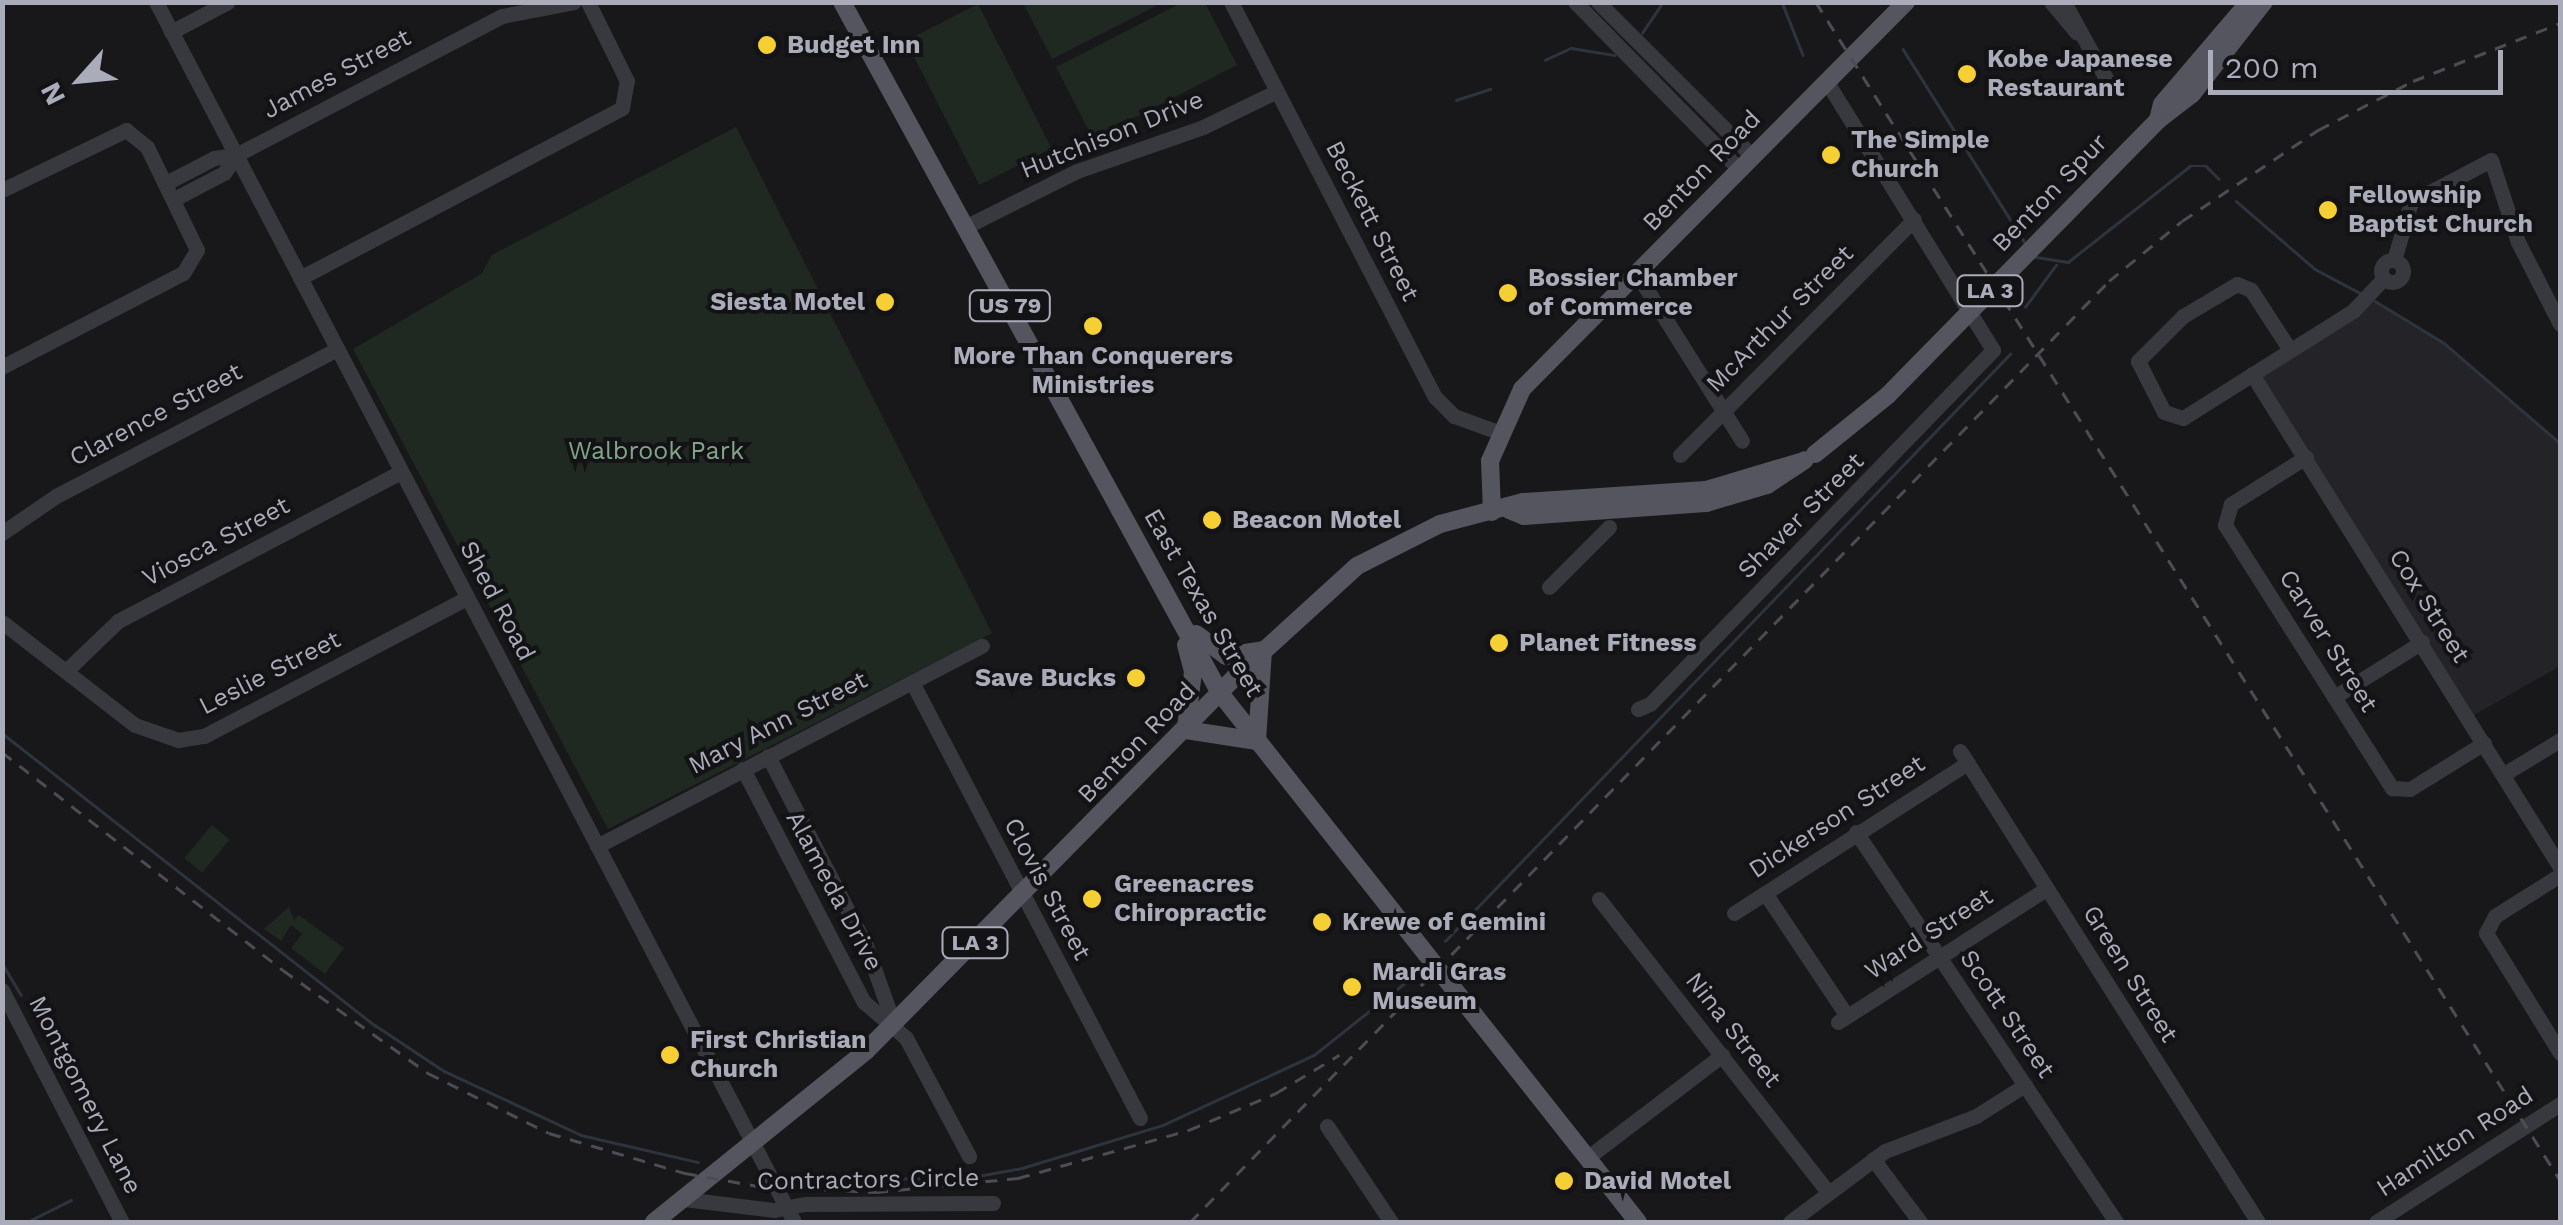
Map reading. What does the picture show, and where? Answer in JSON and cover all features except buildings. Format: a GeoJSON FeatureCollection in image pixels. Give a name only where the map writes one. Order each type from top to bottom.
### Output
{"type":"FeatureCollection","features":[{"type":"Feature","properties":{"kind":"main road","name":"East Texas Street"},"geometry":{"type":"LineString","coordinates":[[842,2],[1220,693],[1638,1222]]}},
{"type":"Feature","properties":{"kind":"main road","name":"Benton Road"},"geometry":{"type":"LineString","coordinates":[[654,1222],[754,1144],[894,1024],[1309,604],[1388,546],[1500,511],[1489,472],[1498,432],[1522,389],[1906,2]]}},
{"type":"Feature","properties":{"kind":"main road","name":"Benton Spur"},"geometry":{"type":"LineString","coordinates":[[2186,89],[2249,2]]}},
{"type":"Feature","properties":{"kind":"main road","name":"Benton Spur"},"geometry":{"type":"LineString","coordinates":[[1500,511],[1524,516],[1706,503],[1768,485],[1888,395],[2158,120],[2162,104],[2186,89],[2264,2]]}},
{"type":"Feature","properties":{"kind":"main road"},"geometry":{"type":"LineString","coordinates":[[1176,612],[1218,653],[1263,650],[1257,741],[1186,730],[1193,672],[1176,612]]}},
{"type":"Feature","properties":{"kind":"street","name":"Shed Road"},"geometry":{"type":"LineString","coordinates":[[156,2],[791,1216]]}},
{"type":"Feature","properties":{"kind":"street"},"geometry":{"type":"LineString","coordinates":[[172,32],[228,2]]}},
{"type":"Feature","properties":{"kind":"street","name":"James Street"},"geometry":{"type":"LineString","coordinates":[[170,191],[214,158],[236,155],[502,16],[574,2]]}},
{"type":"Feature","properties":{"kind":"street"},"geometry":{"type":"LineString","coordinates":[[300,278],[612,116],[627,98],[626,76],[588,2]]}},
{"type":"Feature","properties":{"kind":"street","name":"Beckett Street"},"geometry":{"type":"LineString","coordinates":[[1231,2],[1435,396],[1459,418],[1498,432]]}},
{"type":"Feature","properties":{"kind":"street"},"geometry":{"type":"LineString","coordinates":[[1575,2],[1746,163]]}},
{"type":"Feature","properties":{"kind":"street"},"geometry":{"type":"LineString","coordinates":[[1598,2],[1746,163]]}},
{"type":"Feature","properties":{"kind":"street"},"geometry":{"type":"LineString","coordinates":[[2051,2],[2077,33],[2113,91]]}},
{"type":"Feature","properties":{"kind":"street"},"geometry":{"type":"LineString","coordinates":[[2064,2],[2077,33]]}},
{"type":"Feature","properties":{"kind":"street"},"geometry":{"type":"LineString","coordinates":[[1826,81],[1914,219]]}},
{"type":"Feature","properties":{"kind":"street","name":"Hutchison Drive"},"geometry":{"type":"LineString","coordinates":[[967,226],[1076,172],[1203,127],[1276,91]]}},
{"type":"Feature","properties":{"kind":"street"},"geometry":{"type":"LineString","coordinates":[[2,190],[121,130],[142,140],[197,245],[188,270],[2,367]]}},
{"type":"Feature","properties":{"kind":"street"},"geometry":{"type":"LineString","coordinates":[[2290,350],[2255,296],[2237,284],[2183,316],[2138,361],[2172,419],[2252,374],[2363,304],[2384,278],[2382,267],[2394,260],[2410,202],[2491,160],[2518,242],[2560,324]]}},
{"type":"Feature","properties":{"kind":"street","name":"Shaver Street"},"geometry":{"type":"LineString","coordinates":[[1638,709],[1678,676],[1993,350],[1914,219]]}},
{"type":"Feature","properties":{"kind":"street","name":"McArthur Street"},"geometry":{"type":"LineString","coordinates":[[1680,454],[1914,219]]}},
{"type":"Feature","properties":{"kind":"street"},"geometry":{"type":"LineString","coordinates":[[1637,274],[1742,441]]}},
{"type":"Feature","properties":{"kind":"street","name":"Clarence Street"},"geometry":{"type":"LineString","coordinates":[[2,533],[56,496],[337,349]]}},
{"type":"Feature","properties":{"kind":"street","name":"Cox Street"},"geometry":{"type":"LineString","coordinates":[[2252,374],[2560,867]]}},
{"type":"Feature","properties":{"kind":"street","name":"Carver Street"},"geometry":{"type":"LineString","coordinates":[[2306,457],[2231,504],[2224,517],[2334,697],[2397,791],[2484,743]]}},
{"type":"Feature","properties":{"kind":"street","name":"Viosca Street"},"geometry":{"type":"LineString","coordinates":[[66,671],[110,626],[401,472]]}},
{"type":"Feature","properties":{"kind":"street"},"geometry":{"type":"LineString","coordinates":[[1549,587],[1609,528]]}},
{"type":"Feature","properties":{"kind":"street","name":"Leslie Street"},"geometry":{"type":"LineString","coordinates":[[2,622],[143,731],[169,740],[194,738],[467,598]]}},
{"type":"Feature","properties":{"kind":"street"},"geometry":{"type":"LineString","coordinates":[[2334,697],[2422,642]]}},
{"type":"Feature","properties":{"kind":"street","name":"Mary Ann Street"},"geometry":{"type":"LineString","coordinates":[[597,846],[982,646]]}},
{"type":"Feature","properties":{"kind":"street","name":"Clovis Street"},"geometry":{"type":"LineString","coordinates":[[912,682],[1140,1118]]}},
{"type":"Feature","properties":{"kind":"street"},"geometry":{"type":"LineString","coordinates":[[2504,774],[2560,740]]}},
{"type":"Feature","properties":{"kind":"street","name":"Alameda Drive"},"geometry":{"type":"LineString","coordinates":[[768,756],[866,946],[894,1024],[969,1156]]}},
{"type":"Feature","properties":{"kind":"street","name":"Dickerson Street"},"geometry":{"type":"LineString","coordinates":[[1734,914],[1964,757]]}},
{"type":"Feature","properties":{"kind":"street","name":"Green Street"},"geometry":{"type":"LineString","coordinates":[[1964,757],[2258,1222]]}},
{"type":"Feature","properties":{"kind":"street","name":"Alameda Drive"},"geometry":{"type":"LineString","coordinates":[[743,769],[864,1002],[894,1024]]}},
{"type":"Feature","properties":{"kind":"street","name":"Scott Street"},"geometry":{"type":"LineString","coordinates":[[1856,832],[2116,1222]]}},
{"type":"Feature","properties":{"kind":"street"},"geometry":{"type":"LineString","coordinates":[[2560,875],[2495,916],[2486,933],[2560,1053]]}},
{"type":"Feature","properties":{"kind":"street","name":"Ward Street"},"geometry":{"type":"LineString","coordinates":[[1765,893],[1843,1019],[2046,889]]}},
{"type":"Feature","properties":{"kind":"street","name":"Nina Street"},"geometry":{"type":"LineString","coordinates":[[1598,899],[1828,1192]]}},
{"type":"Feature","properties":{"kind":"street","name":"Montgomery Lane"},"geometry":{"type":"LineString","coordinates":[[2,990],[122,1222]]}},
{"type":"Feature","properties":{"kind":"street"},"geometry":{"type":"LineString","coordinates":[[1586,1158],[1722,1055]]}},
{"type":"Feature","properties":{"kind":"street"},"geometry":{"type":"LineString","coordinates":[[1790,1222],[1873,1159],[1976,1116],[2024,1085]]}},
{"type":"Feature","properties":{"kind":"street","name":"Hamilton Road"},"geometry":{"type":"LineString","coordinates":[[2376,1222],[2560,1104]]}},
{"type":"Feature","properties":{"kind":"street"},"geometry":{"type":"LineString","coordinates":[[1327,1126],[1391,1222]]}},
{"type":"Feature","properties":{"kind":"street"},"geometry":{"type":"LineString","coordinates":[[1873,1159],[1920,1222]]}},
{"type":"Feature","properties":{"kind":"street","name":"Contractors Circle"},"geometry":{"type":"LineString","coordinates":[[684,1199],[791,1216],[993,1203]]}},
{"type":"Feature","properties":{"kind":"shaded area"},"geometry":{"type":"Polygon","coordinates":[[[2369,297],[2444,343],[2560,443],[2560,666],[2469,718],[2252,374],[2369,297]]]}},
{"type":"Feature","properties":{"kind":"green space"},"geometry":{"type":"Polygon","coordinates":[[[1023,3],[1162,3],[1052,59],[1023,3]]]}},
{"type":"Feature","properties":{"kind":"green space"},"geometry":{"type":"Polygon","coordinates":[[[1181,3],[1205,3],[1237,65],[1093,139],[1056,67],[1181,3]]]}},
{"type":"Feature","properties":{"kind":"green space"},"geometry":{"type":"Polygon","coordinates":[[[978,4],[1052,148],[979,185],[906,41],[978,4]]]}},
{"type":"Feature","properties":{"kind":"green space","name":"Walbrook Park"},"geometry":{"type":"Polygon","coordinates":[[[736,127],[992,633],[608,829],[353,349],[481,274],[492,255],[736,127]]]}},
{"type":"Feature","properties":{"kind":"green space"},"geometry":{"type":"Polygon","coordinates":[[[212,825],[230,840],[202,873],[184,858],[212,825]]]}},
{"type":"Feature","properties":{"kind":"green space"},"geometry":{"type":"Polygon","coordinates":[[[289,907],[294,920],[299,915],[344,948],[325,974],[291,948],[302,934],[291,925],[281,941],[264,929],[289,907]]]}},
{"type":"Feature","properties":{"kind":"waterway"},"geometry":{"type":"LineString","coordinates":[[1642,33],[1663,2]]}},
{"type":"Feature","properties":{"kind":"waterway"},"geometry":{"type":"LineString","coordinates":[[1782,2],[1803,55]]}},
{"type":"Feature","properties":{"kind":"waterway"},"geometry":{"type":"LineString","coordinates":[[1545,60],[1571,48],[1614,55]]}},
{"type":"Feature","properties":{"kind":"waterway"},"geometry":{"type":"LineString","coordinates":[[1903,49],[2025,243]]}},
{"type":"Feature","properties":{"kind":"waterway"},"geometry":{"type":"LineString","coordinates":[[1456,100],[1490,89]]}},
{"type":"Feature","properties":{"kind":"waterway"},"geometry":{"type":"LineString","coordinates":[[2036,257],[2068,262],[2190,166],[2206,166],[2219,179]]}},
{"type":"Feature","properties":{"kind":"waterway"},"geometry":{"type":"LineString","coordinates":[[2236,201],[2315,269],[2362,294]]}},
{"type":"Feature","properties":{"kind":"waterway"},"geometry":{"type":"LineString","coordinates":[[2025,307],[2056,265]]}},
{"type":"Feature","properties":{"kind":"waterway"},"geometry":{"type":"LineString","coordinates":[[2375,301],[2444,343],[2560,443]]}},
{"type":"Feature","properties":{"kind":"waterway"},"geometry":{"type":"LineString","coordinates":[[1445,941],[2010,354]]}},
{"type":"Feature","properties":{"kind":"waterway"},"geometry":{"type":"LineString","coordinates":[[2,733],[375,1025],[444,1071],[581,1135],[698,1162]]}},
{"type":"Feature","properties":{"kind":"waterway"},"geometry":{"type":"LineString","coordinates":[[2,963],[21,995]]}},
{"type":"Feature","properties":{"kind":"waterway"},"geometry":{"type":"LineString","coordinates":[[781,1177],[961,1179],[1022,1168],[1163,1125],[1314,1055],[1412,977]]}},
{"type":"Feature","properties":{"kind":"waterway"},"geometry":{"type":"LineString","coordinates":[[27,1222],[71,1200]]}},
{"type":"Feature","properties":{"kind":"railway"},"geometry":{"type":"LineString","coordinates":[[1816,2],[2560,1180]]}},
{"type":"Feature","properties":{"kind":"railway"},"geometry":{"type":"LineString","coordinates":[[1190,1222],[2109,281],[2182,221],[2318,130],[2413,81],[2560,23]]}},
{"type":"Feature","properties":{"kind":"railway"},"geometry":{"type":"LineString","coordinates":[[2,752],[283,970],[428,1073],[549,1133],[685,1173],[758,1186],[876,1192],[1018,1178],[1189,1130],[1276,1093],[1339,1055]]}},
{"type":"Feature","properties":{"kind":"place","name":"Budget Inn"},"geometry":{"type":"Point","coordinates":[767,45]}},
{"type":"Feature","properties":{"kind":"place","name":"Kobe Japanese Restaurant"},"geometry":{"type":"Point","coordinates":[1967,74]}},
{"type":"Feature","properties":{"kind":"place","name":"The Simple Church"},"geometry":{"type":"Point","coordinates":[1831,155]}},
{"type":"Feature","properties":{"kind":"place","name":"Fellowship Baptist Church"},"geometry":{"type":"Point","coordinates":[2328,210]}},
{"type":"Feature","properties":{"kind":"place","name":"Bossier Chamber of Commerce"},"geometry":{"type":"Point","coordinates":[1508,293]}},
{"type":"Feature","properties":{"kind":"place","name":"Siesta Motel"},"geometry":{"type":"Point","coordinates":[885,302]}},
{"type":"Feature","properties":{"kind":"place","name":"More Than Conquerers Ministries"},"geometry":{"type":"Point","coordinates":[1093,326]}},
{"type":"Feature","properties":{"kind":"place","name":"Beacon Motel"},"geometry":{"type":"Point","coordinates":[1212,520]}},
{"type":"Feature","properties":{"kind":"place","name":"Planet Fitness"},"geometry":{"type":"Point","coordinates":[1499,643]}},
{"type":"Feature","properties":{"kind":"place","name":"Save Bucks"},"geometry":{"type":"Point","coordinates":[1136,678]}},
{"type":"Feature","properties":{"kind":"place","name":"Greenacres Chiropractic"},"geometry":{"type":"Point","coordinates":[1092,899]}},
{"type":"Feature","properties":{"kind":"place","name":"Krewe of Gemini"},"geometry":{"type":"Point","coordinates":[1322,922]}},
{"type":"Feature","properties":{"kind":"place","name":"Mardi Gras Museum"},"geometry":{"type":"Point","coordinates":[1352,987]}},
{"type":"Feature","properties":{"kind":"place","name":"First Christian Church"},"geometry":{"type":"Point","coordinates":[670,1055]}},
{"type":"Feature","properties":{"kind":"place","name":"David Motel"},"geometry":{"type":"Point","coordinates":[1564,1181]}}]}
